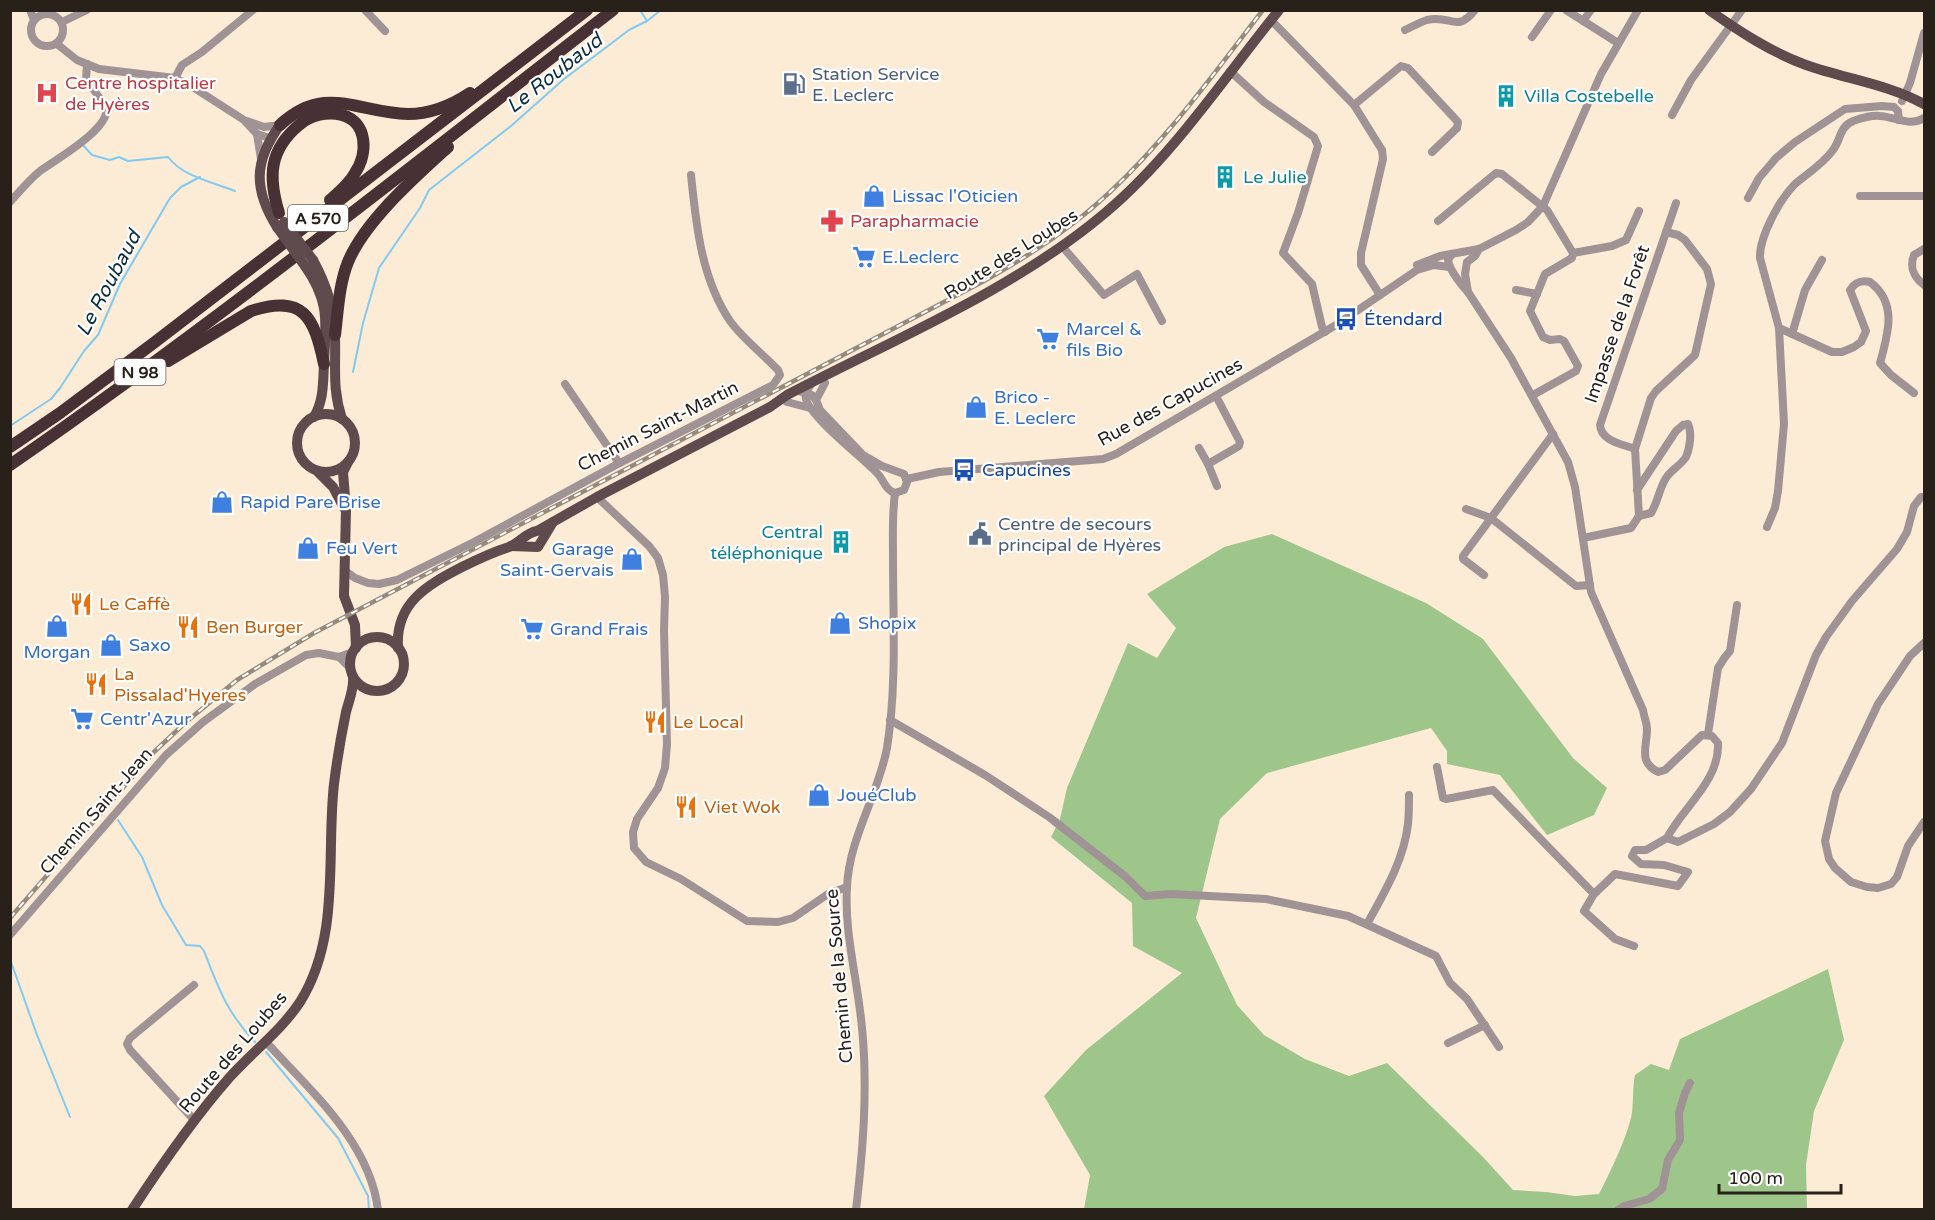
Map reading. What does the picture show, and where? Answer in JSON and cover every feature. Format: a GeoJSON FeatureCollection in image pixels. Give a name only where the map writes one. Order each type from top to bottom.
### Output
{"type":"FeatureCollection","features":[{"type":"Feature","properties":{"kind":"highway"},"geometry":{"type":"LineString","coordinates":[[280,125],[299,110],[324,102],[337,101],[382,111],[410,114],[434,111],[465,96],[587,10]]}},
{"type":"Feature","properties":{"kind":"highway"},"geometry":{"type":"LineString","coordinates":[[336,335],[341,288],[348,263],[360,241],[379,216],[421,171],[449,146],[614,10]]}},
{"type":"Feature","properties":{"kind":"highway","name":"N 98"},"geometry":{"type":"LineString","coordinates":[[68,425],[328,231],[614,10]]}},
{"type":"Feature","properties":{"kind":"highway","name":"A 570"},"geometry":{"type":"LineString","coordinates":[[10,447],[155,342],[574,21]]}},
{"type":"Feature","properties":{"kind":"highway"},"geometry":{"type":"LineString","coordinates":[[155,342],[188,312],[301,224],[340,190],[356,173],[364,150],[362,132],[356,123],[344,115],[319,115],[293,123],[278,137],[270,138]]}},
{"type":"Feature","properties":{"kind":"highway"},"geometry":{"type":"LineString","coordinates":[[280,221],[273,184],[277,151],[288,135],[306,119]]}},
{"type":"Feature","properties":{"kind":"highway"},"geometry":{"type":"LineString","coordinates":[[10,465],[68,425],[235,319],[264,307],[282,305],[301,311],[313,324],[324,364]]}},
{"type":"Feature","properties":{"kind":"main road","name":"Route des Loubes"},"geometry":{"type":"LineString","coordinates":[[770,406],[787,402],[813,382],[997,285],[1062,246],[1106,213],[1152,167],[1279,10]]}},
{"type":"Feature","properties":{"kind":"main road"},"geometry":{"type":"LineString","coordinates":[[1700,10],[1750,39],[1805,64],[1924,104]]}},
{"type":"Feature","properties":{"kind":"main road"},"geometry":{"type":"LineString","coordinates":[[1709,10],[1729,28]]}},
{"type":"Feature","properties":{"kind":"main road"},"geometry":{"type":"LineString","coordinates":[[1904,98],[1924,112]]}},
{"type":"Feature","properties":{"kind":"main road"},"geometry":{"type":"LineString","coordinates":[[280,125],[270,138],[261,159],[259,174],[261,196],[325,283],[329,295],[336,335],[334,381],[336,402],[342,419],[352,432],[354,440],[352,455],[343,472],[346,510],[344,596],[355,625],[352,672],[359,684],[371,690],[385,690],[397,682],[401,676],[404,661],[398,648],[390,641],[377,638],[355,625]]}},
{"type":"Feature","properties":{"kind":"main road"},"geometry":{"type":"LineString","coordinates":[[270,138],[272,143],[268,186],[280,221]]}},
{"type":"Feature","properties":{"kind":"main road"},"geometry":{"type":"LineString","coordinates":[[309,263],[319,289],[327,325],[323,391],[314,417]]}},
{"type":"Feature","properties":{"kind":"main road","name":"Route des Loubes"},"geometry":{"type":"LineString","coordinates":[[377,638],[399,623],[412,600],[427,587],[484,556],[534,538],[554,521],[597,497],[770,406],[801,391],[825,383],[888,344]]}},
{"type":"Feature","properties":{"kind":"main road"},"geometry":{"type":"LineString","coordinates":[[342,419],[328,414],[308,420],[299,432],[297,448],[304,463],[318,471],[333,487],[346,510]]}},
{"type":"Feature","properties":{"kind":"main road"},"geometry":{"type":"LineString","coordinates":[[318,471],[334,471],[348,462]]}},
{"type":"Feature","properties":{"kind":"main road","name":"Route des Loubes"},"geometry":{"type":"LineString","coordinates":[[398,648],[399,623]]}},
{"type":"Feature","properties":{"kind":"main road"},"geometry":{"type":"LineString","coordinates":[[355,650],[364,641],[377,638]]}},
{"type":"Feature","properties":{"kind":"main road","name":"Route des Loubes"},"geometry":{"type":"LineString","coordinates":[[132,1209],[162,1163],[229,1079],[287,1019],[301,1001],[310,981],[321,950],[330,897],[334,785],[344,723],[352,692],[352,672]]}},
{"type":"Feature","properties":{"kind":"main road","name":"Route des Loubes"},"geometry":{"type":"LineString","coordinates":[[344,723],[354,703],[371,690]]}},
{"type":"Feature","properties":{"kind":"street"},"geometry":{"type":"LineString","coordinates":[[30,10],[38,15],[57,16],[62,22],[62,37],[57,44],[49,47],[35,42],[31,28],[38,15]]}},
{"type":"Feature","properties":{"kind":"street"},"geometry":{"type":"LineString","coordinates":[[62,22],[87,10]]}},
{"type":"Feature","properties":{"kind":"street"},"geometry":{"type":"LineString","coordinates":[[175,78],[182,65],[202,52],[253,10]]}},
{"type":"Feature","properties":{"kind":"street"},"geometry":{"type":"LineString","coordinates":[[365,10],[384,31]]}},
{"type":"Feature","properties":{"kind":"street"},"geometry":{"type":"LineString","coordinates":[[1405,30],[1427,20],[1441,19],[1461,23],[1467,21],[1475,10]]}},
{"type":"Feature","properties":{"kind":"street"},"geometry":{"type":"LineString","coordinates":[[1532,37],[1551,10]]}},
{"type":"Feature","properties":{"kind":"street"},"geometry":{"type":"LineString","coordinates":[[1566,10],[1618,43]]}},
{"type":"Feature","properties":{"kind":"street"},"geometry":{"type":"LineString","coordinates":[[1583,21],[1590,10]]}},
{"type":"Feature","properties":{"kind":"street"},"geometry":{"type":"LineString","coordinates":[[1634,946],[1615,939],[1584,911],[1594,894],[1615,874],[1678,886],[1688,872],[1664,865],[1641,864],[1632,856],[1635,850],[1646,850],[1667,838],[1697,797],[1712,768],[1718,743],[1708,734],[1702,735],[1665,770],[1658,772],[1650,768],[1645,758],[1647,728],[1643,710],[1591,592],[1575,487],[1568,462],[1533,395],[1468,292],[1461,285],[1448,260],[1452,254],[1462,254],[1479,249],[1516,230],[1528,222],[1542,206],[1601,74],[1638,10]]}},
{"type":"Feature","properties":{"kind":"street"},"geometry":{"type":"LineString","coordinates":[[1672,116],[1691,80],[1742,10]]}},
{"type":"Feature","properties":{"kind":"street"},"geometry":{"type":"LineString","coordinates":[[1271,20],[1354,105],[1382,150],[1383,159],[1360,253],[1361,265],[1380,295]]}},
{"type":"Feature","properties":{"kind":"street"},"geometry":{"type":"LineString","coordinates":[[1904,98],[1924,33]]}},
{"type":"Feature","properties":{"kind":"street"},"geometry":{"type":"LineString","coordinates":[[57,44],[72,56],[99,69],[175,78],[260,130],[269,132],[270,138]]}},
{"type":"Feature","properties":{"kind":"street"},"geometry":{"type":"LineString","coordinates":[[10,202],[29,181],[80,143],[105,120],[108,112],[106,107],[86,79],[87,64]]}},
{"type":"Feature","properties":{"kind":"street"},"geometry":{"type":"LineString","coordinates":[[1354,105],[1401,66],[1408,68],[1458,122],[1457,128],[1432,152]]}},
{"type":"Feature","properties":{"kind":"street"},"geometry":{"type":"LineString","coordinates":[[1230,72],[1264,102],[1314,137],[1318,146],[1298,213],[1283,253],[1312,284],[1325,332]]}},
{"type":"Feature","properties":{"kind":"street"},"geometry":{"type":"LineString","coordinates":[[1748,198],[1758,178],[1776,158],[1794,142],[1845,110],[1894,107],[1898,111],[1899,120]]}},
{"type":"Feature","properties":{"kind":"street"},"geometry":{"type":"LineString","coordinates":[[1767,528],[1778,491],[1784,424],[1779,328],[1765,279],[1760,250],[1768,226],[1787,193],[1829,154],[1838,143],[1841,132],[1848,123],[1879,115],[1911,123],[1924,118]]}},
{"type":"Feature","properties":{"kind":"street"},"geometry":{"type":"LineString","coordinates":[[260,130],[280,125]]}},
{"type":"Feature","properties":{"kind":"street"},"geometry":{"type":"LineString","coordinates":[[260,130],[261,159]]}},
{"type":"Feature","properties":{"kind":"street"},"geometry":{"type":"LineString","coordinates":[[1438,221],[1496,174],[1502,174],[1547,210],[1573,253],[1572,258],[1545,274],[1530,311],[1544,337],[1564,341],[1578,366],[1576,371],[1533,395]]}},
{"type":"Feature","properties":{"kind":"street","name":"Chemin Saint-Martin"},"geometry":{"type":"LineString","coordinates":[[344,570],[368,583],[379,584],[397,580],[773,386],[780,375],[778,370],[739,332],[717,297],[700,250],[691,175]]}},
{"type":"Feature","properties":{"kind":"street"},"geometry":{"type":"LineString","coordinates":[[1860,196],[1924,196]]}},
{"type":"Feature","properties":{"kind":"street","name":"Impasse de la Forêt"},"geometry":{"type":"LineString","coordinates":[[1635,449],[1604,437],[1600,425],[1676,203]]}},
{"type":"Feature","properties":{"kind":"street"},"geometry":{"type":"LineString","coordinates":[[1573,253],[1612,246],[1626,240],[1639,211]]}},
{"type":"Feature","properties":{"kind":"street"},"geometry":{"type":"LineString","coordinates":[[1582,538],[1632,528],[1639,516],[1635,449],[1651,398],[1695,355],[1711,284],[1707,269],[1685,240],[1678,235],[1666,232]]}},
{"type":"Feature","properties":{"kind":"street"},"geometry":{"type":"LineString","coordinates":[[1062,246],[1104,295],[1137,274],[1162,321]]}},
{"type":"Feature","properties":{"kind":"street"},"geometry":{"type":"LineString","coordinates":[[1451,269],[1459,271],[1479,249]]}},
{"type":"Feature","properties":{"kind":"street"},"geometry":{"type":"LineString","coordinates":[[1924,249],[1914,255],[1911,265],[1916,278],[1924,285]]}},
{"type":"Feature","properties":{"kind":"street","name":"Rue des Capucines"},"geometry":{"type":"LineString","coordinates":[[907,479],[939,472],[1103,459],[1116,454],[1325,332],[1380,295],[1416,266],[1431,259],[1452,254]]}},
{"type":"Feature","properties":{"kind":"street"},"geometry":{"type":"LineString","coordinates":[[1462,254],[1466,264],[1468,292]]}},
{"type":"Feature","properties":{"kind":"street"},"geometry":{"type":"LineString","coordinates":[[1792,334],[1805,290],[1822,260]]}},
{"type":"Feature","properties":{"kind":"street","name":"Rue des Capucines"},"geometry":{"type":"LineString","coordinates":[[1389,288],[1423,268],[1434,265],[1451,269]]}},
{"type":"Feature","properties":{"kind":"street"},"geometry":{"type":"LineString","coordinates":[[1779,328],[1832,352],[1842,352],[1854,347],[1861,342],[1866,332],[1850,290],[1860,281],[1870,282],[1887,301],[1889,310],[1888,330],[1880,363],[1914,393]]}},
{"type":"Feature","properties":{"kind":"street"},"geometry":{"type":"LineString","coordinates":[[1516,290],[1537,294]]}},
{"type":"Feature","properties":{"kind":"street"},"geometry":{"type":"LineString","coordinates":[[816,400],[825,383]]}},
{"type":"Feature","properties":{"kind":"street"},"geometry":{"type":"LineString","coordinates":[[565,384],[619,464]]}},
{"type":"Feature","properties":{"kind":"street"},"geometry":{"type":"LineString","coordinates":[[801,391],[816,400],[820,410],[863,455],[882,466],[902,472],[907,479],[904,490],[895,493],[888,490],[876,472],[853,453],[810,408],[801,391]]}},
{"type":"Feature","properties":{"kind":"street"},"geometry":{"type":"LineString","coordinates":[[1208,464],[1239,446],[1240,442],[1216,396]]}},
{"type":"Feature","properties":{"kind":"street"},"geometry":{"type":"LineString","coordinates":[[787,402],[810,408]]}},
{"type":"Feature","properties":{"kind":"street"},"geometry":{"type":"LineString","coordinates":[[1637,490],[1676,431],[1688,424],[1690,436],[1685,457],[1667,476],[1651,513],[1639,516]]}},
{"type":"Feature","properties":{"kind":"street"},"geometry":{"type":"LineString","coordinates":[[1484,575],[1463,559],[1463,556],[1553,434]]}},
{"type":"Feature","properties":{"kind":"street"},"geometry":{"type":"LineString","coordinates":[[1199,448],[1217,486]]}},
{"type":"Feature","properties":{"kind":"street"},"geometry":{"type":"LineString","coordinates":[[885,485],[887,475],[896,470]]}},
{"type":"Feature","properties":{"kind":"street","name":"Chemin de la Source"},"geometry":{"type":"LineString","coordinates":[[856,1209],[862,1159],[864,1077],[862,1028],[847,909],[847,887],[850,858],[881,772],[890,720],[893,695],[895,493]]}},
{"type":"Feature","properties":{"kind":"street"},"geometry":{"type":"LineString","coordinates":[[1667,838],[1678,842],[1699,832],[1730,812],[1745,796],[1782,743],[1816,655],[1826,637],[1852,601],[1897,549],[1907,532],[1916,501],[1924,496]]}},
{"type":"Feature","properties":{"kind":"street"},"geometry":{"type":"LineString","coordinates":[[597,497],[649,546],[658,558],[663,575],[667,744],[665,768],[658,788],[637,819],[633,832],[634,849],[646,862],[681,879],[747,921],[778,922],[793,918],[828,894],[847,887]]}},
{"type":"Feature","properties":{"kind":"street"},"geometry":{"type":"LineString","coordinates":[[1466,509],[1491,518],[1576,586],[1590,585]]}},
{"type":"Feature","properties":{"kind":"street"},"geometry":{"type":"LineString","coordinates":[[1708,734],[1718,668],[1730,651],[1737,605]]}},
{"type":"Feature","properties":{"kind":"street"},"geometry":{"type":"LineString","coordinates":[[1924,643],[1910,656],[1878,704],[1836,793],[1825,841],[1829,859],[1835,868],[1851,882],[1878,888],[1891,884],[1897,877],[1908,846],[1924,822]]}},
{"type":"Feature","properties":{"kind":"street","name":"Chemin Saint-Jean"},"geometry":{"type":"LineString","coordinates":[[10,935],[166,755],[203,722],[255,684],[306,655],[319,653],[339,657],[355,650]]}},
{"type":"Feature","properties":{"kind":"street"},"geometry":{"type":"LineString","coordinates":[[339,657],[352,672]]}},
{"type":"Feature","properties":{"kind":"street"},"geometry":{"type":"LineString","coordinates":[[890,720],[985,775],[1049,817],[1126,877],[1145,896],[1171,894],[1266,899],[1348,916],[1436,956],[1450,983],[1467,999],[1499,1047]]}},
{"type":"Feature","properties":{"kind":"street"},"geometry":{"type":"LineString","coordinates":[[1437,767],[1443,798],[1493,790],[1594,894]]}},
{"type":"Feature","properties":{"kind":"street"},"geometry":{"type":"LineString","coordinates":[[1367,924],[1386,890],[1401,855],[1408,825],[1409,795]]}},
{"type":"Feature","properties":{"kind":"street"},"geometry":{"type":"LineString","coordinates":[[194,985],[130,1038],[127,1044],[195,1121]]}},
{"type":"Feature","properties":{"kind":"street"},"geometry":{"type":"LineString","coordinates":[[1448,1043],[1485,1025]]}},
{"type":"Feature","properties":{"kind":"street"},"geometry":{"type":"LineString","coordinates":[[266,1042],[352,1140],[367,1168],[377,1197],[378,1209]]}},
{"type":"Feature","properties":{"kind":"street"},"geometry":{"type":"LineString","coordinates":[[1618,1209],[1649,1200],[1662,1189],[1668,1160],[1680,1140],[1679,1113],[1690,1083]]}},
{"type":"Feature","properties":{"kind":"green space"},"geometry":{"type":"Polygon","coordinates":[[[1272,534],[1426,603],[1483,639],[1573,758],[1607,788],[1594,815],[1547,835],[1500,775],[1447,764],[1447,751],[1431,728],[1267,773],[1220,819],[1196,918],[1237,1005],[1264,1035],[1305,1059],[1349,1076],[1387,1063],[1483,1157],[1513,1190],[1575,1196],[1599,1194],[1604,1185],[1631,1118],[1635,1075],[1651,1064],[1669,1070],[1680,1039],[1828,969],[1844,1040],[1814,1111],[1806,1165],[1807,1209],[1084,1209],[1090,1175],[1044,1096],[1086,1050],[1182,973],[1133,946],[1132,903],[1051,837],[1060,819],[1067,788],[1128,643],[1157,658],[1176,628],[1147,594],[1224,547],[1272,534]]]}},
{"type":"Feature","properties":{"kind":"waterway"},"geometry":{"type":"LineString","coordinates":[[640,10],[647,21]]}},
{"type":"Feature","properties":{"kind":"waterway","name":"Le Roubaud"},"geometry":{"type":"LineString","coordinates":[[353,372],[363,323],[379,268],[420,208],[429,190],[511,126],[564,79],[629,30],[647,21],[661,10]]}},
{"type":"Feature","properties":{"kind":"waterway"},"geometry":{"type":"LineString","coordinates":[[82,144],[92,155],[110,160],[119,157],[128,161],[168,157],[174,164],[190,174],[235,191]]}},
{"type":"Feature","properties":{"kind":"waterway","name":"Le Roubaud"},"geometry":{"type":"LineString","coordinates":[[10,426],[51,399],[60,388],[84,351],[98,335],[120,284],[170,198],[181,187],[200,177]]}},
{"type":"Feature","properties":{"kind":"waterway"},"geometry":{"type":"LineString","coordinates":[[118,820],[142,857],[162,905],[186,945],[200,946],[204,951],[230,1010],[255,1042]]}},
{"type":"Feature","properties":{"kind":"waterway"},"geometry":{"type":"LineString","coordinates":[[10,959],[70,1117]]}},
{"type":"Feature","properties":{"kind":"waterway"},"geometry":{"type":"LineString","coordinates":[[266,1052],[338,1138],[368,1196],[369,1210]]}},
{"type":"Feature","properties":{"kind":"railway"},"geometry":{"type":"LineString","coordinates":[[10,918],[154,752],[237,680],[314,633],[984,281],[1017,262],[1065,229],[1096,205],[1152,150],[1263,10]]}},
{"type":"Feature","properties":{"kind":"place","name":"Station Service E. Leclerc"},"geometry":{"type":"Point","coordinates":[794,84]}},
{"type":"Feature","properties":{"kind":"place","name":"Centre hospitalier de Hyères"},"geometry":{"type":"Point","coordinates":[47,93]}},
{"type":"Feature","properties":{"kind":"place","name":"Villa Costebelle"},"geometry":{"type":"Point","coordinates":[1506,96]}},
{"type":"Feature","properties":{"kind":"place","name":"Le Julie"},"geometry":{"type":"Point","coordinates":[1225,177]}},
{"type":"Feature","properties":{"kind":"place","name":"Lissac l'Oticien"},"geometry":{"type":"Point","coordinates":[874,196]}},
{"type":"Feature","properties":{"kind":"place","name":"Parapharmacie"},"geometry":{"type":"Point","coordinates":[832,221]}},
{"type":"Feature","properties":{"kind":"place","name":"E.Leclerc"},"geometry":{"type":"Point","coordinates":[864,257]}},
{"type":"Feature","properties":{"kind":"place","name":"Étendard"},"geometry":{"type":"Point","coordinates":[1346,319]}},
{"type":"Feature","properties":{"kind":"place","name":"Marcel & fils Bio"},"geometry":{"type":"Point","coordinates":[1048,339]}},
{"type":"Feature","properties":{"kind":"place","name":"Brico - E. Leclerc"},"geometry":{"type":"Point","coordinates":[976,407]}},
{"type":"Feature","properties":{"kind":"place","name":"Capucines"},"geometry":{"type":"Point","coordinates":[964,470]}},
{"type":"Feature","properties":{"kind":"place","name":"Rapid Pare Brise"},"geometry":{"type":"Point","coordinates":[222,502]}},
{"type":"Feature","properties":{"kind":"place","name":"Centre de secours principal de Hyères"},"geometry":{"type":"Point","coordinates":[980,534]}},
{"type":"Feature","properties":{"kind":"place","name":"Central téléphonique"},"geometry":{"type":"Point","coordinates":[841,542]}},
{"type":"Feature","properties":{"kind":"place","name":"Feu Vert"},"geometry":{"type":"Point","coordinates":[308,548]}},
{"type":"Feature","properties":{"kind":"place","name":"Garage Saint-Gervais"},"geometry":{"type":"Point","coordinates":[632,559]}},
{"type":"Feature","properties":{"kind":"place","name":"Le Caffè"},"geometry":{"type":"Point","coordinates":[81,604]}},
{"type":"Feature","properties":{"kind":"place","name":"Shopix"},"geometry":{"type":"Point","coordinates":[840,623]}},
{"type":"Feature","properties":{"kind":"place","name":"Morgan"},"geometry":{"type":"Point","coordinates":[57,626]}},
{"type":"Feature","properties":{"kind":"place","name":"Ben Burger"},"geometry":{"type":"Point","coordinates":[188,627]}},
{"type":"Feature","properties":{"kind":"place","name":"Grand Frais"},"geometry":{"type":"Point","coordinates":[532,629]}},
{"type":"Feature","properties":{"kind":"place","name":"Saxo"},"geometry":{"type":"Point","coordinates":[111,645]}},
{"type":"Feature","properties":{"kind":"place","name":"La Pissalad'Hyeres"},"geometry":{"type":"Point","coordinates":[96,684]}},
{"type":"Feature","properties":{"kind":"place","name":"Centr'Azur"},"geometry":{"type":"Point","coordinates":[82,719]}},
{"type":"Feature","properties":{"kind":"place","name":"Le Local"},"geometry":{"type":"Point","coordinates":[655,722]}},
{"type":"Feature","properties":{"kind":"place","name":"JouéClub"},"geometry":{"type":"Point","coordinates":[819,795]}},
{"type":"Feature","properties":{"kind":"place","name":"Viet Wok"},"geometry":{"type":"Point","coordinates":[686,807]}}]}
